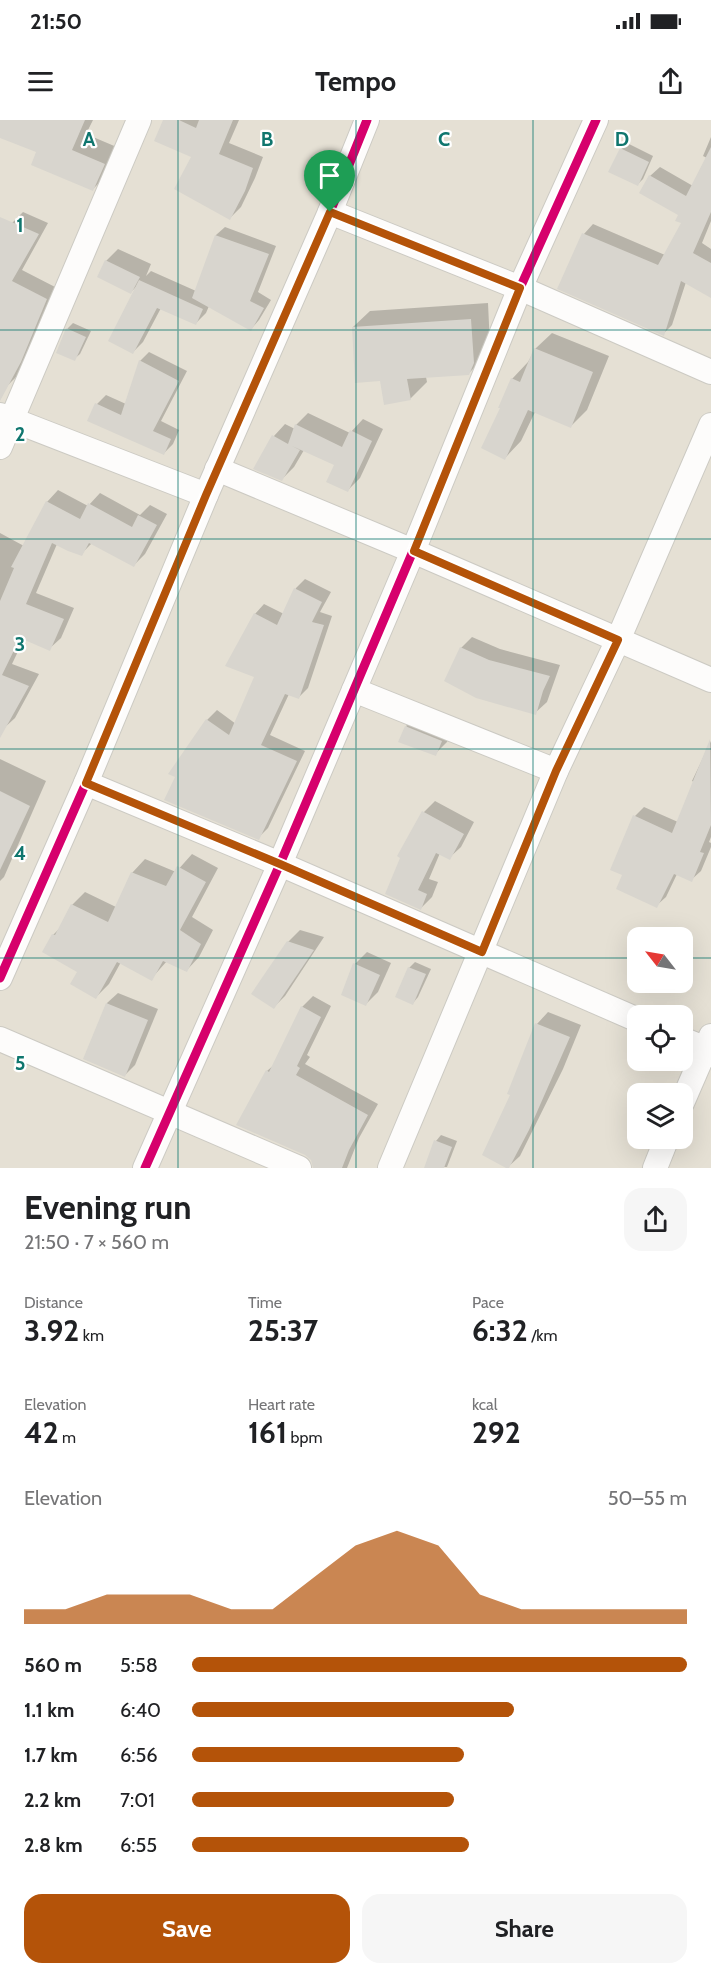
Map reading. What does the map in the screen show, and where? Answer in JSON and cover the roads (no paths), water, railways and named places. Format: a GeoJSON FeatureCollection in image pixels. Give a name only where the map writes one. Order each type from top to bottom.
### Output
{"type":"FeatureCollection","features":[{"type":"Feature","properties":{"kind":"street"},"geometry":{"type":"LineString","coordinates":[[0,447],[6,417],[139,120]]}},
{"type":"Feature","properties":{"kind":"street"},"geometry":{"type":"LineString","coordinates":[[2,968],[86,783],[206,495],[368,120]]}},
{"type":"Feature","properties":{"kind":"street"},"geometry":{"type":"LineString","coordinates":[[145,1168],[280,864],[414,551],[520,288],[596,120]]}},
{"type":"Feature","properties":{"kind":"street"},"geometry":{"type":"LineString","coordinates":[[330,212],[520,288],[711,372]]}},
{"type":"Feature","properties":{"kind":"street"},"geometry":{"type":"LineString","coordinates":[[6,417],[206,495]]}},
{"type":"Feature","properties":{"kind":"street"},"geometry":{"type":"LineString","coordinates":[[390,1168],[556,771],[618,640],[711,425]]}},
{"type":"Feature","properties":{"kind":"street"},"geometry":{"type":"LineString","coordinates":[[217,470],[414,551],[711,680]]}},
{"type":"Feature","properties":{"kind":"street"},"geometry":{"type":"LineString","coordinates":[[354,690],[556,771]]}},
{"type":"Feature","properties":{"kind":"street"},"geometry":{"type":"LineString","coordinates":[[86,783],[280,864],[627,1015]]}},
{"type":"Feature","properties":{"kind":"street"},"geometry":{"type":"LineString","coordinates":[[0,1039],[299,1168]]}},
{"type":"Feature","properties":{"kind":"street"},"geometry":{"type":"LineString","coordinates":[[691,1083],[709,1046],[693,1042]]}},
{"type":"Feature","properties":{"kind":"street"},"geometry":{"type":"LineString","coordinates":[[655,1168],[663,1149]]}}]}
